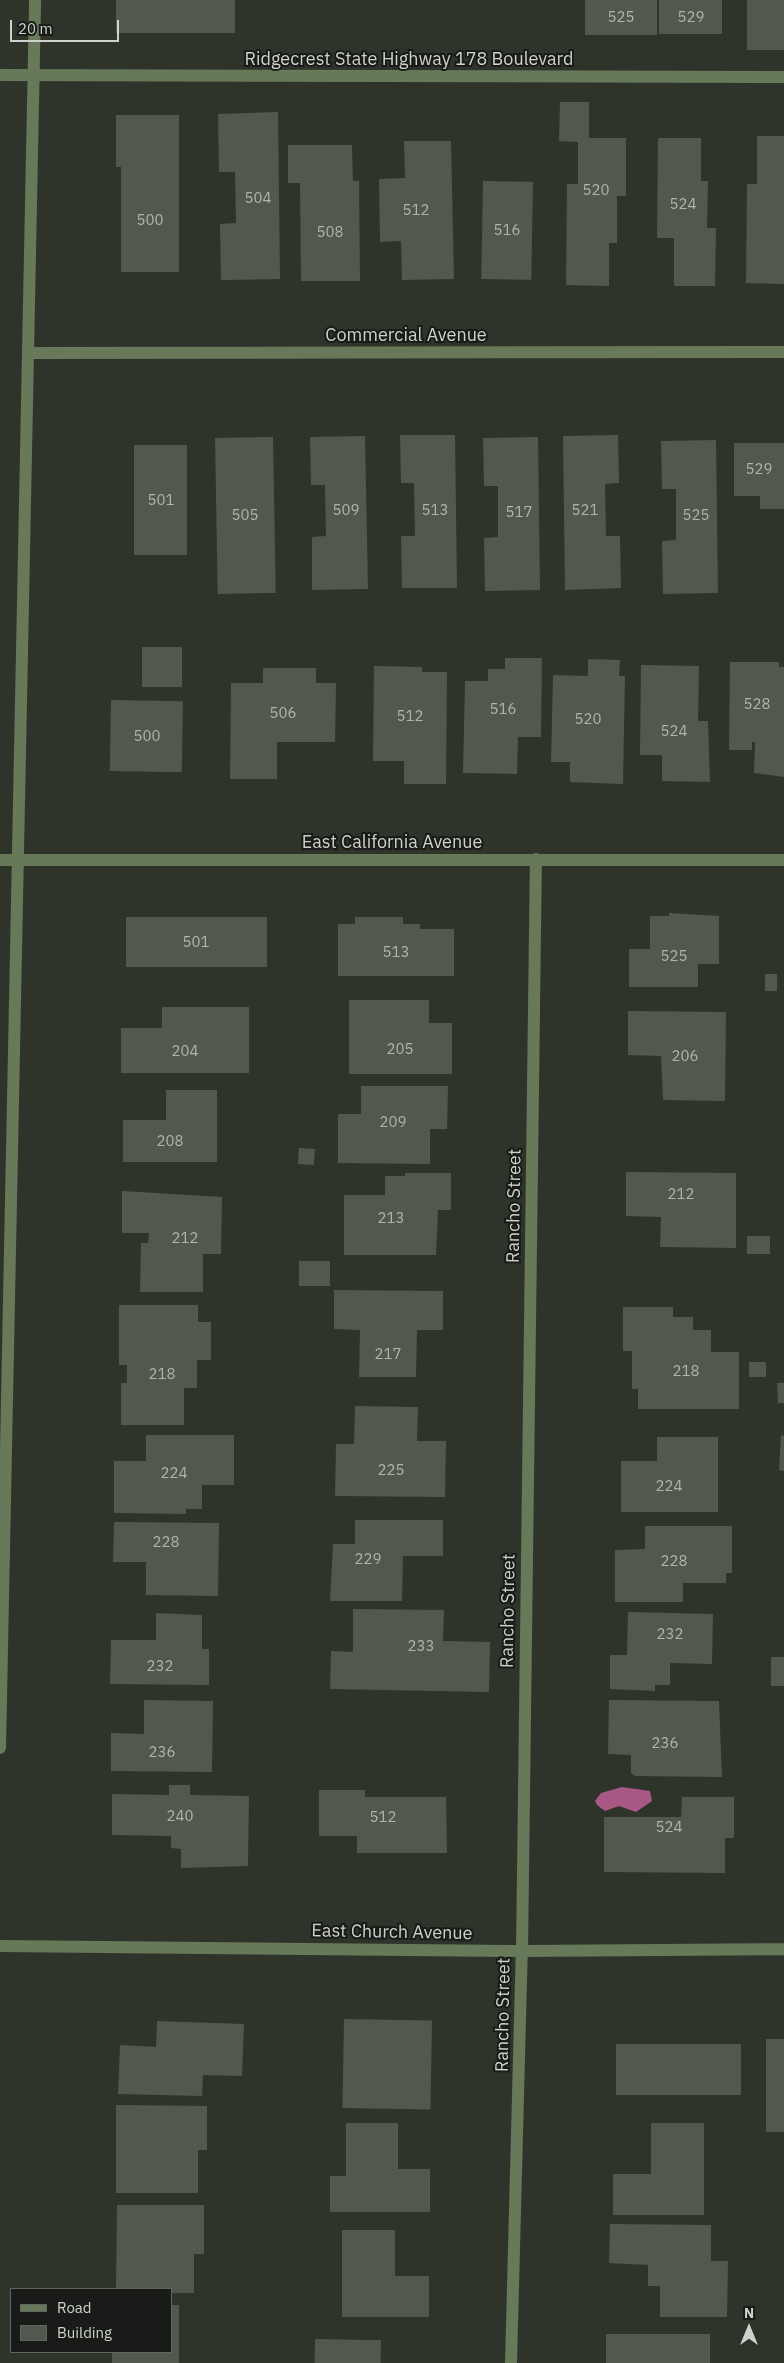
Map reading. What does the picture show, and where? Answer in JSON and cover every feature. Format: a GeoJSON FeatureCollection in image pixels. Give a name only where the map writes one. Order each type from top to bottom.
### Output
{"type":"FeatureCollection","features":[{"type":"Feature","properties":{"kind":"street"},"geometry":{"type":"LineString","coordinates":[[0,1748],[35,0]]}},
{"type":"Feature","properties":{"kind":"street","name":"Ridgecrest State Highway 178 Boulevard"},"geometry":{"type":"LineString","coordinates":[[0,75],[34,74],[102,77],[784,78]]}},
{"type":"Feature","properties":{"kind":"street","name":"Commercial Avenue"},"geometry":{"type":"LineString","coordinates":[[28,352],[784,352]]}},
{"type":"Feature","properties":{"kind":"street","name":"Rancho Street"},"geometry":{"type":"LineString","coordinates":[[512,2363],[522,1951],[536,859]]}},
{"type":"Feature","properties":{"kind":"street","name":"East California Avenue"},"geometry":{"type":"LineString","coordinates":[[0,860],[784,860]]}},
{"type":"Feature","properties":{"kind":"street","name":"East Church Avenue"},"geometry":{"type":"LineString","coordinates":[[0,1946],[522,1951],[784,1950]]}},
{"type":"Feature","properties":{"kind":"shaded area"},"geometry":{"type":"Polygon","coordinates":[[[622,1787],[650,1791],[652,1801],[636,1812],[619,1806],[605,1811],[597,1805],[595,1801],[601,1793],[622,1787]]]}},
{"type":"Feature","properties":{"kind":"building"},"geometry":{"type":"Polygon","coordinates":[[[116,0],[235,0],[235,33],[116,33],[116,0]]]}},
{"type":"Feature","properties":{"kind":"building"},"geometry":{"type":"Polygon","coordinates":[[[585,0],[657,0],[657,35],[585,35],[585,0]]]}},
{"type":"Feature","properties":{"kind":"building"},"geometry":{"type":"Polygon","coordinates":[[[659,0],[722,0],[722,34],[659,34],[659,0]]]}},
{"type":"Feature","properties":{"kind":"building"},"geometry":{"type":"Polygon","coordinates":[[[747,0],[784,0],[784,50],[747,50],[747,0]]]}},
{"type":"Feature","properties":{"kind":"building"},"geometry":{"type":"Polygon","coordinates":[[[560,102],[589,102],[589,138],[626,138],[626,196],[617,196],[617,243],[609,243],[609,286],[566,285],[567,184],[578,184],[578,142],[559,141],[560,102]]]}},
{"type":"Feature","properties":{"kind":"building"},"geometry":{"type":"Polygon","coordinates":[[[278,112],[280,279],[221,280],[220,224],[236,223],[235,172],[219,172],[218,114],[278,112]]]}},
{"type":"Feature","properties":{"kind":"building"},"geometry":{"type":"Polygon","coordinates":[[[116,115],[179,115],[179,272],[121,272],[121,167],[116,167],[116,115]]]}},
{"type":"Feature","properties":{"kind":"building"},"geometry":{"type":"Polygon","coordinates":[[[757,136],[784,136],[784,284],[746,283],[747,184],[757,184],[757,136]]]}},
{"type":"Feature","properties":{"kind":"building"},"geometry":{"type":"Polygon","coordinates":[[[658,138],[701,138],[701,181],[708,181],[707,228],[716,228],[715,286],[674,286],[674,238],[657,238],[658,138]]]}},
{"type":"Feature","properties":{"kind":"building"},"geometry":{"type":"Polygon","coordinates":[[[404,141],[451,141],[454,279],[402,280],[401,241],[380,242],[379,179],[405,178],[404,141]]]}},
{"type":"Feature","properties":{"kind":"building"},"geometry":{"type":"Polygon","coordinates":[[[288,145],[352,145],[353,181],[359,181],[360,281],[301,281],[300,183],[288,183],[288,145]]]}},
{"type":"Feature","properties":{"kind":"building"},"geometry":{"type":"Polygon","coordinates":[[[483,181],[533,182],[531,280],[481,279],[483,181]]]}},
{"type":"Feature","properties":{"kind":"building"},"geometry":{"type":"Polygon","coordinates":[[[400,435],[455,435],[457,588],[402,588],[401,536],[415,536],[414,483],[401,483],[400,435]]]}},
{"type":"Feature","properties":{"kind":"building"},"geometry":{"type":"Polygon","coordinates":[[[618,435],[619,483],[605,484],[606,536],[620,536],[621,588],[565,590],[563,436],[618,435]]]}},
{"type":"Feature","properties":{"kind":"building"},"geometry":{"type":"Polygon","coordinates":[[[365,436],[368,589],[312,590],[312,537],[326,536],[325,485],[311,485],[310,437],[365,436]]]}},
{"type":"Feature","properties":{"kind":"building"},"geometry":{"type":"Polygon","coordinates":[[[273,437],[276,593],[218,594],[215,438],[273,437]]]}},
{"type":"Feature","properties":{"kind":"building"},"geometry":{"type":"Polygon","coordinates":[[[538,437],[540,590],[485,591],[484,538],[498,537],[498,486],[484,486],[483,438],[538,437]]]}},
{"type":"Feature","properties":{"kind":"building"},"geometry":{"type":"Polygon","coordinates":[[[716,440],[718,593],[663,594],[662,541],[676,540],[676,489],[662,489],[661,441],[716,440]]]}},
{"type":"Feature","properties":{"kind":"building"},"geometry":{"type":"Polygon","coordinates":[[[734,443],[784,443],[784,509],[760,509],[760,496],[734,496],[734,443]]]}},
{"type":"Feature","properties":{"kind":"building"},"geometry":{"type":"Polygon","coordinates":[[[134,445],[187,445],[187,555],[134,555],[134,445]]]}},
{"type":"Feature","properties":{"kind":"building"},"geometry":{"type":"Polygon","coordinates":[[[142,647],[182,647],[182,687],[142,687],[142,647]]]}},
{"type":"Feature","properties":{"kind":"building"},"geometry":{"type":"Polygon","coordinates":[[[505,658],[542,658],[541,737],[518,737],[517,774],[463,773],[465,681],[488,681],[488,669],[505,669],[505,658]]]}},
{"type":"Feature","properties":{"kind":"building"},"geometry":{"type":"Polygon","coordinates":[[[588,659],[620,660],[619,676],[625,676],[623,784],[570,782],[570,762],[551,762],[553,675],[588,676],[588,659]]]}},
{"type":"Feature","properties":{"kind":"building"},"geometry":{"type":"Polygon","coordinates":[[[730,662],[779,662],[779,667],[784,667],[784,777],[754,773],[755,742],[752,742],[752,750],[729,750],[730,662]]]}},
{"type":"Feature","properties":{"kind":"building"},"geometry":{"type":"Polygon","coordinates":[[[641,665],[699,666],[698,721],[708,721],[710,782],[662,781],[662,755],[640,755],[641,665]]]}},
{"type":"Feature","properties":{"kind":"building"},"geometry":{"type":"Polygon","coordinates":[[[374,666],[422,667],[422,672],[447,672],[446,784],[404,784],[404,761],[373,761],[374,666]]]}},
{"type":"Feature","properties":{"kind":"building"},"geometry":{"type":"Polygon","coordinates":[[[263,668],[316,668],[316,683],[336,683],[335,742],[277,742],[277,779],[230,779],[231,683],[263,683],[263,668]]]}},
{"type":"Feature","properties":{"kind":"building"},"geometry":{"type":"Polygon","coordinates":[[[111,700],[183,701],[182,772],[110,771],[111,700]]]}},
{"type":"Feature","properties":{"kind":"building"},"geometry":{"type":"Polygon","coordinates":[[[669,913],[719,916],[719,964],[698,964],[698,987],[629,987],[629,949],[650,949],[650,916],[669,916],[669,913]]]}},
{"type":"Feature","properties":{"kind":"building"},"geometry":{"type":"Polygon","coordinates":[[[126,917],[267,917],[267,967],[126,967],[126,917]]]}},
{"type":"Feature","properties":{"kind":"building"},"geometry":{"type":"Polygon","coordinates":[[[355,917],[403,917],[403,924],[420,924],[420,929],[454,929],[454,976],[338,976],[338,924],[355,924],[355,917]]]}},
{"type":"Feature","properties":{"kind":"building"},"geometry":{"type":"Polygon","coordinates":[[[765,974],[777,974],[777,991],[765,991],[765,974]]]}},
{"type":"Feature","properties":{"kind":"building"},"geometry":{"type":"Polygon","coordinates":[[[349,1000],[429,1000],[429,1023],[452,1023],[452,1074],[349,1074],[349,1000]]]}},
{"type":"Feature","properties":{"kind":"building"},"geometry":{"type":"Polygon","coordinates":[[[162,1007],[249,1007],[249,1073],[121,1073],[121,1028],[162,1028],[162,1007]]]}},
{"type":"Feature","properties":{"kind":"building"},"geometry":{"type":"Polygon","coordinates":[[[628,1011],[726,1012],[725,1101],[663,1100],[661,1056],[628,1055],[628,1011]]]}},
{"type":"Feature","properties":{"kind":"building"},"geometry":{"type":"Polygon","coordinates":[[[361,1086],[448,1086],[447,1129],[430,1129],[430,1164],[338,1163],[338,1114],[361,1114],[361,1086]]]}},
{"type":"Feature","properties":{"kind":"building"},"geometry":{"type":"Polygon","coordinates":[[[166,1090],[217,1090],[217,1162],[123,1162],[123,1120],[166,1120],[166,1090]]]}},
{"type":"Feature","properties":{"kind":"building"},"geometry":{"type":"Polygon","coordinates":[[[299,1148],[315,1149],[314,1165],[298,1164],[299,1148]]]}},
{"type":"Feature","properties":{"kind":"building"},"geometry":{"type":"Polygon","coordinates":[[[626,1172],[736,1173],[736,1248],[660,1247],[661,1217],[626,1216],[626,1172]]]}},
{"type":"Feature","properties":{"kind":"building"},"geometry":{"type":"Polygon","coordinates":[[[405,1173],[451,1173],[451,1210],[438,1210],[436,1255],[344,1255],[344,1195],[385,1195],[385,1176],[405,1176],[405,1173]]]}},
{"type":"Feature","properties":{"kind":"building"},"geometry":{"type":"Polygon","coordinates":[[[122,1191],[222,1197],[221,1254],[203,1254],[203,1292],[140,1292],[141,1243],[148,1243],[149,1233],[122,1233],[122,1191]]]}},
{"type":"Feature","properties":{"kind":"building"},"geometry":{"type":"Polygon","coordinates":[[[747,1236],[770,1236],[770,1254],[747,1254],[747,1236]]]}},
{"type":"Feature","properties":{"kind":"building"},"geometry":{"type":"Polygon","coordinates":[[[299,1261],[330,1261],[330,1286],[299,1286],[299,1261]]]}},
{"type":"Feature","properties":{"kind":"building"},"geometry":{"type":"Polygon","coordinates":[[[334,1290],[443,1291],[443,1330],[417,1330],[416,1377],[359,1377],[360,1330],[334,1329],[334,1290]]]}},
{"type":"Feature","properties":{"kind":"building"},"geometry":{"type":"Polygon","coordinates":[[[119,1305],[198,1305],[198,1322],[211,1322],[211,1360],[197,1360],[197,1388],[184,1388],[184,1425],[121,1425],[121,1383],[127,1383],[127,1365],[119,1365],[119,1305]]]}},
{"type":"Feature","properties":{"kind":"building"},"geometry":{"type":"Polygon","coordinates":[[[623,1307],[673,1307],[673,1317],[693,1317],[693,1330],[711,1330],[711,1352],[739,1352],[739,1409],[638,1409],[638,1389],[632,1389],[632,1351],[623,1351],[623,1307]]]}},
{"type":"Feature","properties":{"kind":"building"},"geometry":{"type":"Polygon","coordinates":[[[749,1362],[766,1362],[766,1377],[749,1377],[749,1362]]]}},
{"type":"Feature","properties":{"kind":"building"},"geometry":{"type":"Polygon","coordinates":[[[777,1383],[784,1383],[784,1403],[778,1403],[777,1383]]]}},
{"type":"Feature","properties":{"kind":"building"},"geometry":{"type":"Polygon","coordinates":[[[355,1406],[418,1407],[417,1441],[446,1441],[445,1497],[335,1496],[336,1444],[354,1444],[355,1406]]]}},
{"type":"Feature","properties":{"kind":"building"},"geometry":{"type":"Polygon","coordinates":[[[146,1435],[234,1435],[234,1485],[202,1485],[202,1509],[186,1509],[186,1514],[114,1513],[114,1461],[146,1461],[146,1435]]]}},
{"type":"Feature","properties":{"kind":"building"},"geometry":{"type":"Polygon","coordinates":[[[781,1435],[784,1436],[784,1471],[779,1470],[781,1435]]]}},
{"type":"Feature","properties":{"kind":"building"},"geometry":{"type":"Polygon","coordinates":[[[657,1437],[718,1437],[718,1512],[621,1512],[621,1461],[657,1461],[657,1437]]]}},
{"type":"Feature","properties":{"kind":"building"},"geometry":{"type":"Polygon","coordinates":[[[355,1520],[443,1520],[443,1556],[403,1556],[402,1601],[330,1601],[333,1544],[355,1544],[355,1520]]]}},
{"type":"Feature","properties":{"kind":"building"},"geometry":{"type":"Polygon","coordinates":[[[114,1522],[219,1523],[218,1596],[146,1595],[146,1562],[113,1562],[114,1522]]]}},
{"type":"Feature","properties":{"kind":"building"},"geometry":{"type":"Polygon","coordinates":[[[645,1526],[732,1526],[732,1573],[726,1573],[726,1583],[683,1583],[683,1602],[615,1602],[615,1550],[645,1549],[645,1526]]]}},
{"type":"Feature","properties":{"kind":"building"},"geometry":{"type":"Polygon","coordinates":[[[353,1609],[444,1610],[443,1641],[490,1642],[489,1692],[330,1689],[331,1651],[353,1652],[353,1609]]]}},
{"type":"Feature","properties":{"kind":"building"},"geometry":{"type":"Polygon","coordinates":[[[628,1612],[713,1614],[712,1664],[670,1663],[670,1685],[655,1685],[655,1691],[610,1689],[610,1655],[627,1655],[628,1612]]]}},
{"type":"Feature","properties":{"kind":"building"},"geometry":{"type":"Polygon","coordinates":[[[156,1613],[202,1615],[202,1649],[209,1649],[209,1685],[110,1684],[111,1640],[156,1640],[156,1613]]]}},
{"type":"Feature","properties":{"kind":"building"},"geometry":{"type":"Polygon","coordinates":[[[771,1657],[784,1657],[784,1686],[771,1686],[771,1657]]]}},
{"type":"Feature","properties":{"kind":"building"},"geometry":{"type":"Polygon","coordinates":[[[144,1700],[213,1701],[212,1772],[111,1771],[111,1733],[144,1734],[144,1700]]]}},
{"type":"Feature","properties":{"kind":"building"},"geometry":{"type":"Polygon","coordinates":[[[609,1700],[719,1701],[722,1777],[635,1776],[631,1773],[631,1755],[608,1754],[609,1700]]]}},
{"type":"Feature","properties":{"kind":"building"},"geometry":{"type":"Polygon","coordinates":[[[169,1785],[190,1785],[190,1795],[249,1796],[248,1866],[181,1868],[181,1849],[171,1848],[171,1836],[112,1835],[112,1794],[169,1795],[169,1785]]]}},
{"type":"Feature","properties":{"kind":"building"},"geometry":{"type":"Polygon","coordinates":[[[319,1790],[365,1790],[365,1797],[446,1797],[447,1853],[357,1853],[357,1836],[319,1836],[319,1790]]]}},
{"type":"Feature","properties":{"kind":"building"},"geometry":{"type":"Polygon","coordinates":[[[682,1797],[734,1797],[734,1838],[725,1838],[725,1873],[604,1872],[604,1817],[681,1817],[682,1797]]]}},
{"type":"Feature","properties":{"kind":"building"},"geometry":{"type":"Polygon","coordinates":[[[344,2019],[432,2021],[430,2110],[342,2108],[344,2019]]]}},
{"type":"Feature","properties":{"kind":"building"},"geometry":{"type":"Polygon","coordinates":[[[157,2021],[244,2024],[242,2076],[203,2075],[202,2096],[118,2094],[120,2045],[156,2047],[157,2021]]]}},
{"type":"Feature","properties":{"kind":"building"},"geometry":{"type":"Polygon","coordinates":[[[766,2039],[784,2039],[784,2132],[766,2132],[766,2039]]]}},
{"type":"Feature","properties":{"kind":"building"},"geometry":{"type":"Polygon","coordinates":[[[616,2044],[741,2044],[741,2095],[616,2095],[616,2044]]]}},
{"type":"Feature","properties":{"kind":"building"},"geometry":{"type":"Polygon","coordinates":[[[116,2105],[207,2106],[207,2150],[198,2150],[198,2193],[116,2193],[116,2105]]]}},
{"type":"Feature","properties":{"kind":"building"},"geometry":{"type":"Polygon","coordinates":[[[346,2123],[398,2123],[398,2169],[430,2169],[430,2212],[330,2212],[330,2176],[346,2176],[346,2123]]]}},
{"type":"Feature","properties":{"kind":"building"},"geometry":{"type":"Polygon","coordinates":[[[651,2123],[704,2123],[704,2215],[613,2215],[613,2174],[651,2174],[651,2123]]]}},
{"type":"Feature","properties":{"kind":"building"},"geometry":{"type":"Polygon","coordinates":[[[117,2205],[204,2205],[204,2254],[194,2254],[194,2293],[172,2293],[172,2288],[116,2288],[117,2205]]]}},
{"type":"Feature","properties":{"kind":"building"},"geometry":{"type":"Polygon","coordinates":[[[610,2224],[711,2225],[711,2261],[728,2261],[727,2317],[660,2317],[660,2286],[648,2286],[648,2265],[609,2263],[610,2224]]]}},
{"type":"Feature","properties":{"kind":"building"},"geometry":{"type":"Polygon","coordinates":[[[342,2230],[395,2230],[395,2276],[429,2276],[429,2317],[342,2317],[342,2230]]]}},
{"type":"Feature","properties":{"kind":"building"},"geometry":{"type":"Polygon","coordinates":[[[172,2305],[179,2305],[179,2363],[112,2363],[112,2353],[172,2353],[172,2305]]]}},
{"type":"Feature","properties":{"kind":"building"},"geometry":{"type":"Polygon","coordinates":[[[606,2334],[710,2334],[710,2363],[606,2363],[606,2334]]]}},
{"type":"Feature","properties":{"kind":"building"},"geometry":{"type":"Polygon","coordinates":[[[315,2339],[381,2340],[381,2363],[315,2363],[315,2339]]]}}]}
